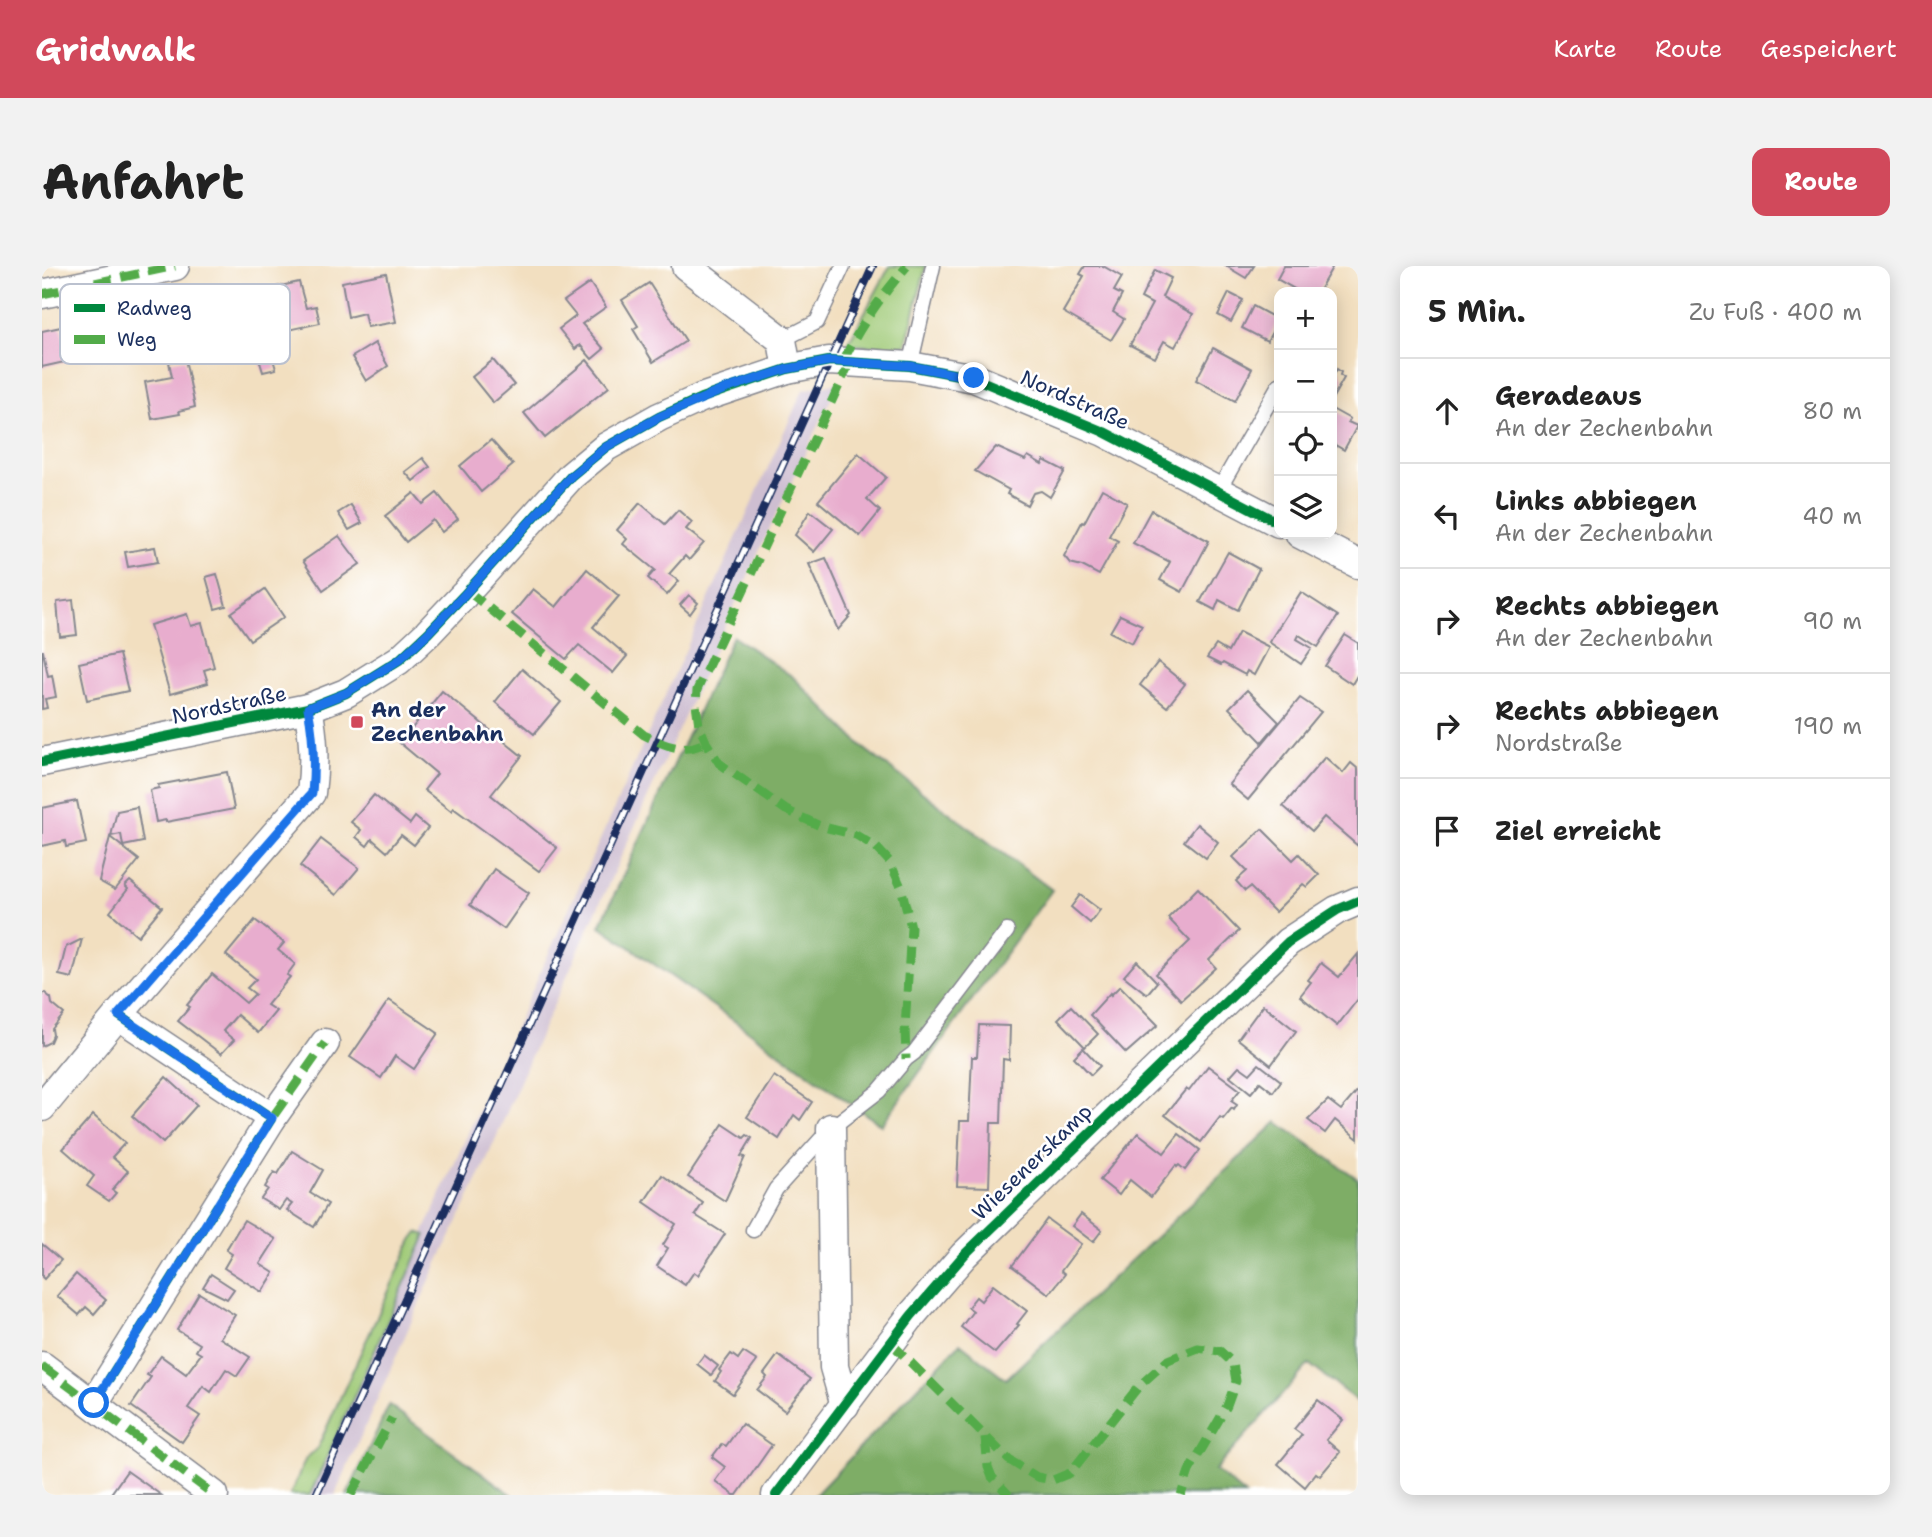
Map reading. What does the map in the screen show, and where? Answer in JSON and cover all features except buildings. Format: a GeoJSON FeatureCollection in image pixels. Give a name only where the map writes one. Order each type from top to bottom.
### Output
{"type":"FeatureCollection","features":[{"type":"Feature","properties":{"kind":"street"},"geometry":{"type":"LineString","coordinates":[[90,284],[175,266]]}},
{"type":"Feature","properties":{"kind":"street"},"geometry":{"type":"LineString","coordinates":[[686,266],[782,340],[787,369]]}},
{"type":"Feature","properties":{"kind":"street"},"geometry":{"type":"LineString","coordinates":[[42,294],[60,290]]}},
{"type":"Feature","properties":{"kind":"street","name":"Nordstraße"},"geometry":{"type":"LineString","coordinates":[[42,762],[308,708],[346,693],[399,660],[428,633],[571,476],[606,447],[659,417],[701,398],[787,369],[830,361],[911,366],[974,378],[1104,432],[1274,520]]}},
{"type":"Feature","properties":{"kind":"street"},"geometry":{"type":"LineString","coordinates":[[1310,539],[1358,564]]}},
{"type":"Feature","properties":{"kind":"street"},"geometry":{"type":"LineString","coordinates":[[42,1107],[118,1015],[312,793],[315,761],[308,708]]}},
{"type":"Feature","properties":{"kind":"street","name":"Wiesenerskamp"},"geometry":{"type":"LineString","coordinates":[[776,1495],[911,1316],[973,1246],[1288,942],[1358,901]]}},
{"type":"Feature","properties":{"kind":"street"},"geometry":{"type":"LineString","coordinates":[[118,1015],[272,1118]]}},
{"type":"Feature","properties":{"kind":"street"},"geometry":{"type":"LineString","coordinates":[[94,1403],[272,1118],[325,1044]]}},
{"type":"Feature","properties":{"kind":"street"},"geometry":{"type":"LineString","coordinates":[[831,1128],[834,1367],[845,1405]]}},
{"type":"Feature","properties":{"kind":"street"},"geometry":{"type":"LineString","coordinates":[[42,1366],[214,1495]]}},
{"type":"Feature","properties":{"kind":"lane"},"geometry":{"type":"LineString","coordinates":[[782,340],[817,322],[843,266]]}},
{"type":"Feature","properties":{"kind":"lane"},"geometry":{"type":"LineString","coordinates":[[911,366],[933,266]]}},
{"type":"Feature","properties":{"kind":"lane"},"geometry":{"type":"LineString","coordinates":[[1218,491],[1274,394]]}},
{"type":"Feature","properties":{"kind":"lane"},"geometry":{"type":"LineString","coordinates":[[753,1230],[776,1189],[831,1128],[879,1091],[914,1053],[1007,931]]}},
{"type":"Feature","properties":{"kind":"shaded area"},"geometry":{"type":"Polygon","coordinates":[[[839,382],[763,543],[335,1495],[307,1495],[803,390],[839,382]]]}},
{"type":"Feature","properties":{"kind":"green space"},"geometry":{"type":"Polygon","coordinates":[[[890,266],[926,266],[906,345],[847,345],[890,266]]]}},
{"type":"Feature","properties":{"kind":"green space"},"geometry":{"type":"Polygon","coordinates":[[[733,636],[793,677],[866,750],[1052,890],[881,1125],[600,926],[733,636]]]}},
{"type":"Feature","properties":{"kind":"green space"},"geometry":{"type":"Polygon","coordinates":[[[1277,1122],[1358,1179],[1358,1402],[1309,1364],[1215,1470],[1245,1495],[815,1495],[960,1343],[1006,1379],[1277,1122]]]}},
{"type":"Feature","properties":{"kind":"green space"},"geometry":{"type":"Polygon","coordinates":[[[418,1232],[426,1235],[310,1495],[290,1495],[306,1458],[317,1449],[418,1232]]]}},
{"type":"Feature","properties":{"kind":"green space"},"geometry":{"type":"Polygon","coordinates":[[[389,1405],[512,1495],[347,1495],[389,1405]]]}},
{"type":"Feature","properties":{"kind":"railway"},"geometry":{"type":"LineString","coordinates":[[316,1495],[873,266]]}},
{"type":"Feature","properties":{"kind":"marked path"},"geometry":{"type":"LineString","coordinates":[[90,284],[175,266]]}},
{"type":"Feature","properties":{"kind":"marked path"},"geometry":{"type":"LineString","coordinates":[[843,362],[872,312],[907,266]]}},
{"type":"Feature","properties":{"kind":"marked path"},"geometry":{"type":"LineString","coordinates":[[42,294],[60,290]]}},
{"type":"Feature","properties":{"kind":"marked path"},"geometry":{"type":"LineString","coordinates":[[850,362],[697,690],[696,704],[699,725],[719,763],[786,810],[820,826],[856,835],[876,847],[890,862],[901,887],[911,927],[905,1028],[906,1059]]}},
{"type":"Feature","properties":{"kind":"marked path"},"geometry":{"type":"LineString","coordinates":[[468,591],[644,735],[682,748],[706,742]]}},
{"type":"Feature","properties":{"kind":"marked path"},"geometry":{"type":"LineString","coordinates":[[118,1015],[272,1118],[325,1043]]}},
{"type":"Feature","properties":{"kind":"marked path"},"geometry":{"type":"LineString","coordinates":[[94,1403],[272,1118]]}},
{"type":"Feature","properties":{"kind":"marked path"},"geometry":{"type":"LineString","coordinates":[[891,1343],[1009,1460],[1037,1477],[1053,1480],[1070,1473],[1139,1386],[1168,1360],[1198,1348],[1220,1351],[1233,1363],[1236,1381],[1227,1406],[1189,1471],[1181,1495]]}},
{"type":"Feature","properties":{"kind":"marked path"},"geometry":{"type":"LineString","coordinates":[[42,1366],[214,1495]]}},
{"type":"Feature","properties":{"kind":"marked path"},"geometry":{"type":"LineString","coordinates":[[351,1495],[392,1418]]}},
{"type":"Feature","properties":{"kind":"marked path"},"geometry":{"type":"LineString","coordinates":[[985,1437],[988,1467],[992,1477],[1009,1495]]}},
{"type":"Feature","properties":{"kind":"cycle path"},"geometry":{"type":"LineString","coordinates":[[42,762],[308,708],[346,693],[399,660],[428,633],[571,476],[606,447],[659,417],[701,398],[787,369],[829,361],[910,366],[974,378],[1104,432],[1274,520]]}},
{"type":"Feature","properties":{"kind":"cycle path"},"geometry":{"type":"LineString","coordinates":[[776,1495],[911,1316],[964,1255],[1288,942],[1337,910],[1358,901]]}},
{"type":"Feature","properties":{"kind":"place","name":"An der Zechenbahn"},"geometry":{"type":"Point","coordinates":[357,722]}},
{"type":"Feature","properties":{"kind":"route"},"geometry":{"type":"LineString","coordinates":[[94,1403],[272,1118],[118,1015],[312,793],[315,761],[308,708],[346,693],[399,660],[464,595],[571,476],[606,447],[659,417],[725,389],[787,369],[830,361],[911,366],[974,378]]}}]}
